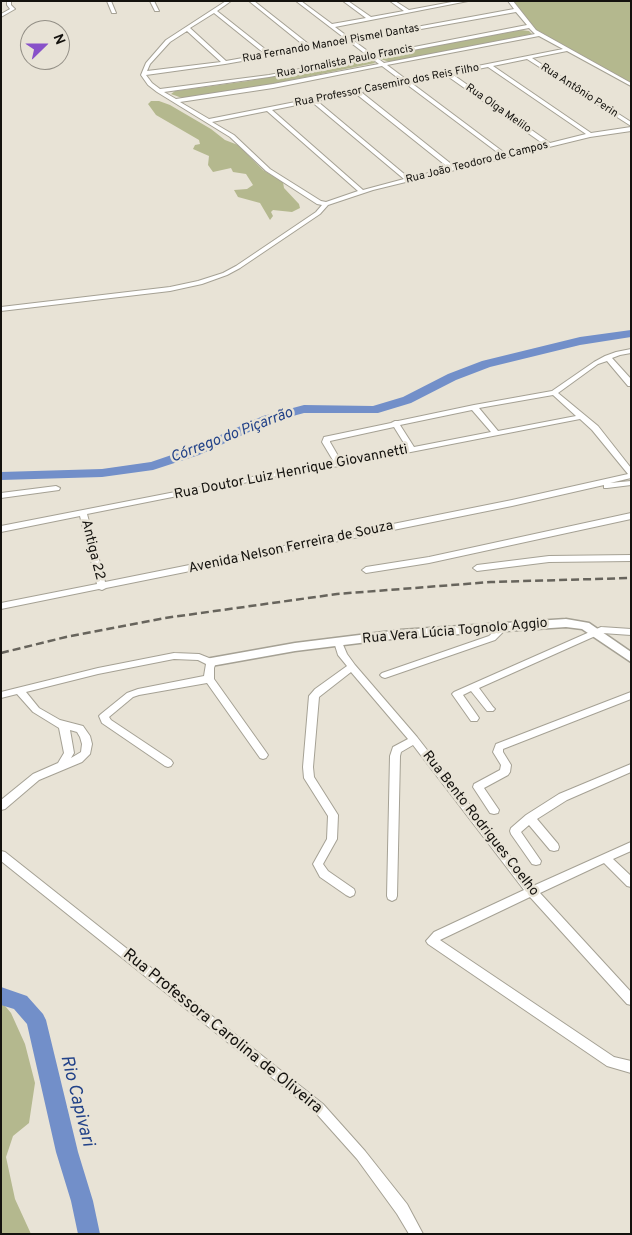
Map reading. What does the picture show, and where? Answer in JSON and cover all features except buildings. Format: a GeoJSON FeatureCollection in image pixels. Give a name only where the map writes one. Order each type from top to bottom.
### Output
{"type":"FeatureCollection","features":[{"type":"Feature","properties":{"kind":"street"},"geometry":{"type":"LineString","coordinates":[[1,16],[13,8],[9,5],[9,1]]}},
{"type":"Feature","properties":{"kind":"street"},"geometry":{"type":"LineString","coordinates":[[109,1],[114,12]]}},
{"type":"Feature","properties":{"kind":"street"},"geometry":{"type":"LineString","coordinates":[[152,1],[157,10]]}},
{"type":"Feature","properties":{"kind":"street"},"geometry":{"type":"LineString","coordinates":[[229,1],[187,28],[162,47],[143,73],[150,84],[159,91],[237,140],[278,177],[320,203],[326,204]]}},
{"type":"Feature","properties":{"kind":"street"},"geometry":{"type":"LineString","coordinates":[[251,1],[310,48]]}},
{"type":"Feature","properties":{"kind":"street"},"geometry":{"type":"LineString","coordinates":[[298,1],[505,156]]}},
{"type":"Feature","properties":{"kind":"street"},"geometry":{"type":"LineString","coordinates":[[345,1],[370,18]]}},
{"type":"Feature","properties":{"kind":"street"},"geometry":{"type":"LineString","coordinates":[[392,1],[408,12]]}},
{"type":"Feature","properties":{"kind":"street"},"geometry":{"type":"LineString","coordinates":[[439,1],[444,5]]}},
{"type":"Feature","properties":{"kind":"street"},"geometry":{"type":"LineString","coordinates":[[331,26],[466,1]]}},
{"type":"Feature","properties":{"kind":"street"},"geometry":{"type":"LineString","coordinates":[[510,1],[530,26],[540,34],[631,85]]}},
{"type":"Feature","properties":{"kind":"street","name":"Rua Fernando Manoel Pismel Dantas"},"geometry":{"type":"LineString","coordinates":[[143,73],[225,63],[518,10]]}},
{"type":"Feature","properties":{"kind":"street"},"geometry":{"type":"LineString","coordinates":[[214,11],[269,55]]}},
{"type":"Feature","properties":{"kind":"street","name":"Rua Jornalista Paulo Francis"},"geometry":{"type":"LineString","coordinates":[[159,91],[229,83],[530,26]]}},
{"type":"Feature","properties":{"kind":"street"},"geometry":{"type":"LineString","coordinates":[[187,28],[225,63]]}},
{"type":"Feature","properties":{"kind":"street"},"geometry":{"type":"LineString","coordinates":[[176,101],[383,66],[540,34]]}},
{"type":"Feature","properties":{"kind":"street","name":"Rua Professor Casemiro dos Reis Filho"},"geometry":{"type":"LineString","coordinates":[[208,121],[566,50]]}},
{"type":"Feature","properties":{"kind":"street","name":"Rua Antônio Perin"},"geometry":{"type":"LineString","coordinates":[[528,58],[631,124]]}},
{"type":"Feature","properties":{"kind":"street"},"geometry":{"type":"LineString","coordinates":[[488,65],[590,135]]}},
{"type":"Feature","properties":{"kind":"street","name":"Rua Olga Melilo"},"geometry":{"type":"LineString","coordinates":[[448,74],[549,145]]}},
{"type":"Feature","properties":{"kind":"street"},"geometry":{"type":"LineString","coordinates":[[357,92],[454,169]]}},
{"type":"Feature","properties":{"kind":"street"},"geometry":{"type":"LineString","coordinates":[[314,101],[408,180]]}},
{"type":"Feature","properties":{"kind":"street"},"geometry":{"type":"LineString","coordinates":[[268,110],[361,191]]}},
{"type":"Feature","properties":{"kind":"street","name":"Rua João Teodoro de Campos"},"geometry":{"type":"LineString","coordinates":[[326,204],[361,191],[590,135],[631,129]]}},
{"type":"Feature","properties":{"kind":"street"},"geometry":{"type":"LineString","coordinates":[[1,309],[170,289],[200,283],[238,267],[318,213],[326,204]]}},
{"type":"Feature","properties":{"kind":"street","name":"Rua Doutor Luiz Henrique Giovannetti"},"geometry":{"type":"LineString","coordinates":[[339,464],[326,442],[327,439],[474,407],[554,394],[583,372],[607,358],[631,351]]}},
{"type":"Feature","properties":{"kind":"street"},"geometry":{"type":"LineString","coordinates":[[607,358],[631,384]]}},
{"type":"Feature","properties":{"kind":"street"},"geometry":{"type":"LineString","coordinates":[[554,394],[580,418],[595,428],[631,474]]}},
{"type":"Feature","properties":{"kind":"street"},"geometry":{"type":"LineString","coordinates":[[474,407],[497,434]]}},
{"type":"Feature","properties":{"kind":"street","name":"Rua Doutor Luiz Henrique Giovannetti"},"geometry":{"type":"LineString","coordinates":[[1,529],[293,471],[580,418]]}},
{"type":"Feature","properties":{"kind":"street"},"geometry":{"type":"LineString","coordinates":[[396,423],[412,450]]}},
{"type":"Feature","properties":{"kind":"street","name":"Avenida Nelson Ferreira de Souza"},"geometry":{"type":"LineString","coordinates":[[1,606],[580,489],[631,474]]}},
{"type":"Feature","properties":{"kind":"street","name":"Avenida Nelson Ferreira de Souza"},"geometry":{"type":"LineString","coordinates":[[580,489],[631,483]]}},
{"type":"Feature","properties":{"kind":"street"},"geometry":{"type":"LineString","coordinates":[[1,496],[56,488]]}},
{"type":"Feature","properties":{"kind":"street","name":"Antiga 22"},"geometry":{"type":"LineString","coordinates":[[83,513],[102,587]]}},
{"type":"Feature","properties":{"kind":"street"},"geometry":{"type":"LineString","coordinates":[[366,570],[429,560],[631,516]]}},
{"type":"Feature","properties":{"kind":"street"},"geometry":{"type":"LineString","coordinates":[[477,568],[549,560],[631,558]]}},
{"type":"Feature","properties":{"kind":"street","name":"Rua Vera Lúcia Tognolo Aggio"},"geometry":{"type":"LineString","coordinates":[[211,662],[295,647],[400,634],[566,623],[585,626],[631,658]]}},
{"type":"Feature","properties":{"kind":"street"},"geometry":{"type":"LineString","coordinates":[[385,675],[492,638],[503,628]]}},
{"type":"Feature","properties":{"kind":"street"},"geometry":{"type":"LineString","coordinates":[[474,718],[457,694],[600,630],[631,632]]}},
{"type":"Feature","properties":{"kind":"street","name":"Rua Bento Rodrigues Coelho"},"geometry":{"type":"LineString","coordinates":[[338,642],[343,655],[352,667],[414,740],[531,891],[631,1000]]}},
{"type":"Feature","properties":{"kind":"street"},"geometry":{"type":"LineString","coordinates":[[1,695],[20,692],[48,682],[174,656],[199,657],[211,662],[209,679],[263,755]]}},
{"type":"Feature","properties":{"kind":"street"},"geometry":{"type":"LineString","coordinates":[[350,892],[324,874],[318,864],[332,839],[332,815],[309,778],[308,767],[314,696],[318,691],[352,667]]}},
{"type":"Feature","properties":{"kind":"street"},"geometry":{"type":"LineString","coordinates":[[168,763],[105,720],[104,716],[130,695],[138,692],[209,679]]}},
{"type":"Feature","properties":{"kind":"street"},"geometry":{"type":"LineString","coordinates":[[473,687],[490,709]]}},
{"type":"Feature","properties":{"kind":"street"},"geometry":{"type":"LineString","coordinates":[[1,806],[36,777],[80,759],[85,754],[87,744],[85,736],[80,729],[59,723],[36,710],[20,692]]}},
{"type":"Feature","properties":{"kind":"street"},"geometry":{"type":"LineString","coordinates":[[494,810],[478,787],[505,772],[506,765],[498,752],[499,747],[631,695]]}},
{"type":"Feature","properties":{"kind":"street"},"geometry":{"type":"LineString","coordinates":[[59,723],[65,730],[69,748],[67,758],[61,766]]}},
{"type":"Feature","properties":{"kind":"street"},"geometry":{"type":"LineString","coordinates":[[392,896],[395,756],[396,750],[414,740]]}},
{"type":"Feature","properties":{"kind":"street"},"geometry":{"type":"LineString","coordinates":[[536,861],[515,831],[530,818],[563,797],[631,768]]}},
{"type":"Feature","properties":{"kind":"street"},"geometry":{"type":"LineString","coordinates":[[530,818],[554,847]]}},
{"type":"Feature","properties":{"kind":"street"},"geometry":{"type":"LineString","coordinates":[[631,846],[438,935],[432,941],[611,1062],[631,1067]]}},
{"type":"Feature","properties":{"kind":"street","name":"Rua Professora Carolina de Oliveira"},"geometry":{"type":"LineString","coordinates":[[1,855],[319,1108],[361,1155],[402,1209],[417,1234]]}},
{"type":"Feature","properties":{"kind":"street"},"geometry":{"type":"LineString","coordinates":[[605,858],[631,882]]}},
{"type":"Feature","properties":{"kind":"green space"},"geometry":{"type":"Polygon","coordinates":[[[510,1],[631,1],[631,85],[566,51],[534,31],[510,1]]]}},
{"type":"Feature","properties":{"kind":"green space"},"geometry":{"type":"Polygon","coordinates":[[[521,30],[529,31],[532,34],[390,62],[380,59],[382,56],[521,30]]]}},
{"type":"Feature","properties":{"kind":"green space"},"geometry":{"type":"Polygon","coordinates":[[[366,59],[375,63],[252,88],[182,98],[171,94],[175,91],[248,81],[366,59]]]}},
{"type":"Feature","properties":{"kind":"green space"},"geometry":{"type":"Polygon","coordinates":[[[151,101],[159,101],[170,105],[211,129],[225,140],[238,145],[263,170],[283,182],[284,188],[299,204],[300,208],[292,212],[273,210],[271,212],[273,216],[270,220],[260,203],[238,197],[234,190],[247,189],[253,185],[246,174],[233,172],[231,168],[213,172],[208,165],[209,156],[193,149],[195,145],[200,144],[199,140],[156,115],[148,104],[151,101]]]}},
{"type":"Feature","properties":{"kind":"green space"},"geometry":{"type":"Polygon","coordinates":[[[1,1001],[11,1013],[25,1044],[35,1083],[29,1123],[13,1136],[6,1157],[15,1199],[31,1234],[1,1234],[1,1001]]]}},
{"type":"Feature","properties":{"kind":"waterway","name":"Córrego do Piçarrão"},"geometry":{"type":"LineString","coordinates":[[1,476],[102,473],[153,466],[194,452],[267,419],[304,409],[374,410],[407,400],[452,377],[486,364],[580,341],[631,333]]}},
{"type":"Feature","properties":{"kind":"waterway","name":"Rio Capivari"},"geometry":{"type":"LineString","coordinates":[[1,996],[20,1002],[36,1020],[67,1152],[82,1201],[89,1234]]}},
{"type":"Feature","properties":{"kind":"railway"},"geometry":{"type":"LineString","coordinates":[[1,653],[66,637],[165,618],[337,594],[491,582],[631,578]]}}]}
